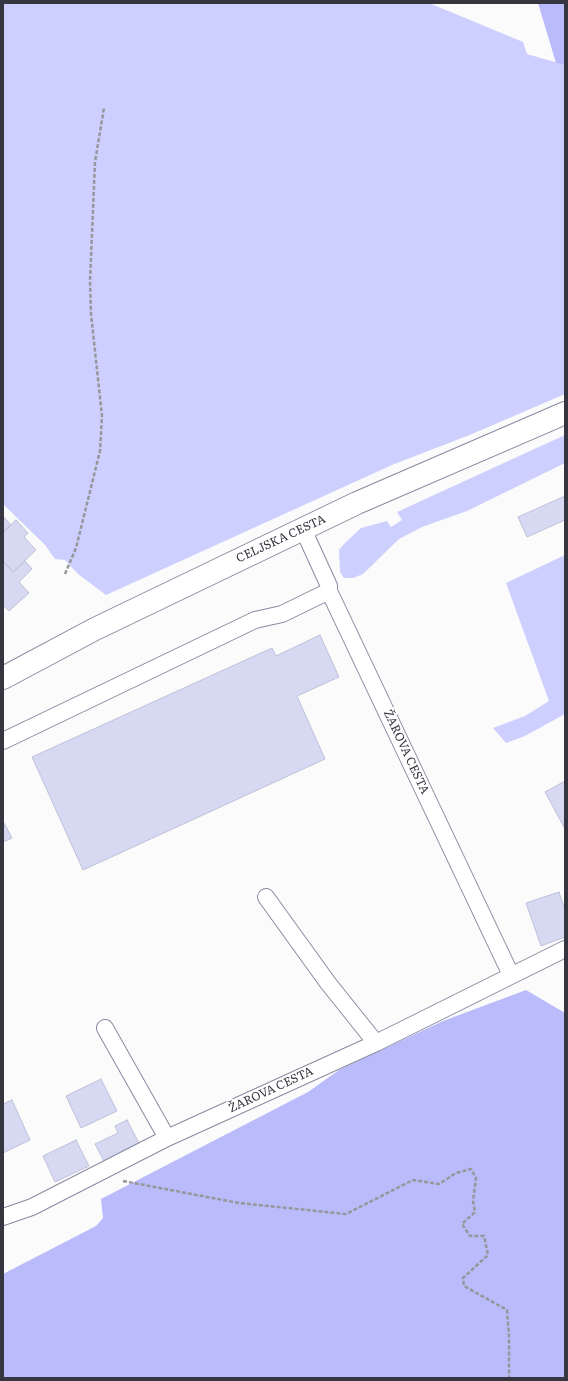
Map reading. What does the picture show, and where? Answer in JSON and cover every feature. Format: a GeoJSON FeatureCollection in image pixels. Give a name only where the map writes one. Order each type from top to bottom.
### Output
{"type":"FeatureCollection","features":[{"type":"Feature","properties":{"kind":"main road","name":"CELJSKA CESTA"},"geometry":{"type":"LineString","coordinates":[[3,678],[95,629],[303,529],[458,458],[565,412]]}},
{"type":"Feature","properties":{"kind":"street","name":"ŽAROVA CESTA"},"geometry":{"type":"LineString","coordinates":[[303,529],[329,586],[329,591],[511,975]]}},
{"type":"Feature","properties":{"kind":"street"},"geometry":{"type":"LineString","coordinates":[[3,741],[255,620],[282,614],[329,591]]}},
{"type":"Feature","properties":{"kind":"street"},"geometry":{"type":"LineString","coordinates":[[266,897],[328,983],[376,1043]]}},
{"type":"Feature","properties":{"kind":"street","name":"ŽAROVA CESTA"},"geometry":{"type":"LineString","coordinates":[[3,1217],[32,1207],[167,1138],[376,1043],[565,949]]}},
{"type":"Feature","properties":{"kind":"street"},"geometry":{"type":"LineString","coordinates":[[105,1028],[167,1138]]}},
{"type":"Feature","properties":{"kind":"path"},"geometry":{"type":"LineString","coordinates":[[65,574],[76,548],[100,452],[102,416],[90,314],[90,281],[95,162],[104,108]]}},
{"type":"Feature","properties":{"kind":"path"},"geometry":{"type":"LineString","coordinates":[[94,1176],[239,1203],[346,1214],[413,1180],[439,1184],[456,1173],[471,1169],[476,1178],[473,1201],[475,1212],[462,1224],[470,1236],[484,1236],[488,1255],[463,1278],[464,1286],[507,1310],[509,1336],[509,1378]]}},
{"type":"Feature","properties":{"kind":"shaded area"},"geometry":{"type":"Polygon","coordinates":[[[3,3],[429,3],[523,42],[527,54],[565,65],[565,394],[472,434],[392,465],[106,595],[78,574],[65,560],[55,559],[45,545],[3,504],[3,3]]]}},
{"type":"Feature","properties":{"kind":"shaded area"},"geometry":{"type":"Polygon","coordinates":[[[538,3],[565,3],[565,65],[556,63],[538,3]]]}},
{"type":"Feature","properties":{"kind":"shaded area"},"geometry":{"type":"Polygon","coordinates":[[[565,435],[565,463],[467,511],[422,527],[399,539],[363,574],[353,578],[344,578],[340,572],[339,550],[361,528],[387,521],[391,527],[402,520],[397,512],[565,435]]]}},
{"type":"Feature","properties":{"kind":"shaded area"},"geometry":{"type":"Polygon","coordinates":[[[565,555],[565,714],[525,736],[506,743],[493,728],[525,716],[549,701],[506,583],[565,555]]]}},
{"type":"Feature","properties":{"kind":"shaded area"},"geometry":{"type":"Polygon","coordinates":[[[526,990],[565,1013],[565,1378],[3,1378],[3,1274],[96,1226],[103,1218],[101,1199],[308,1092],[339,1070],[443,1021],[526,990]]]}},
{"type":"Feature","properties":{"kind":"building"},"geometry":{"type":"Polygon","coordinates":[[[565,496],[565,520],[527,537],[518,517],[565,496]]]}},
{"type":"Feature","properties":{"kind":"building"},"geometry":{"type":"Polygon","coordinates":[[[3,516],[11,525],[3,532],[3,516]]]}},
{"type":"Feature","properties":{"kind":"building"},"geometry":{"type":"Polygon","coordinates":[[[16,520],[28,533],[24,537],[36,550],[13,572],[4,562],[3,563],[3,532],[16,520]]]}},
{"type":"Feature","properties":{"kind":"building"},"geometry":{"type":"Polygon","coordinates":[[[25,561],[32,569],[19,582],[29,593],[9,611],[3,605],[3,563],[4,562],[13,572],[25,561]]]}},
{"type":"Feature","properties":{"kind":"building"},"geometry":{"type":"Polygon","coordinates":[[[320,635],[339,677],[297,696],[325,759],[83,870],[32,757],[272,648],[276,656],[320,635]]]}},
{"type":"Feature","properties":{"kind":"building"},"geometry":{"type":"Polygon","coordinates":[[[565,781],[565,829],[545,792],[565,781]]]}},
{"type":"Feature","properties":{"kind":"building"},"geometry":{"type":"Polygon","coordinates":[[[3,821],[12,838],[3,842],[3,821]]]}},
{"type":"Feature","properties":{"kind":"building"},"geometry":{"type":"Polygon","coordinates":[[[559,892],[565,910],[565,937],[541,946],[526,903],[559,892]]]}},
{"type":"Feature","properties":{"kind":"building"},"geometry":{"type":"Polygon","coordinates":[[[101,1079],[117,1111],[81,1128],[66,1096],[101,1079]]]}},
{"type":"Feature","properties":{"kind":"building"},"geometry":{"type":"Polygon","coordinates":[[[12,1100],[30,1140],[3,1153],[3,1104],[12,1100]]]}},
{"type":"Feature","properties":{"kind":"building"},"geometry":{"type":"Polygon","coordinates":[[[127,1120],[139,1143],[104,1161],[95,1144],[118,1133],[115,1126],[127,1120]]]}},
{"type":"Feature","properties":{"kind":"building"},"geometry":{"type":"Polygon","coordinates":[[[76,1140],[89,1166],[55,1182],[43,1156],[76,1140]]]}}]}
